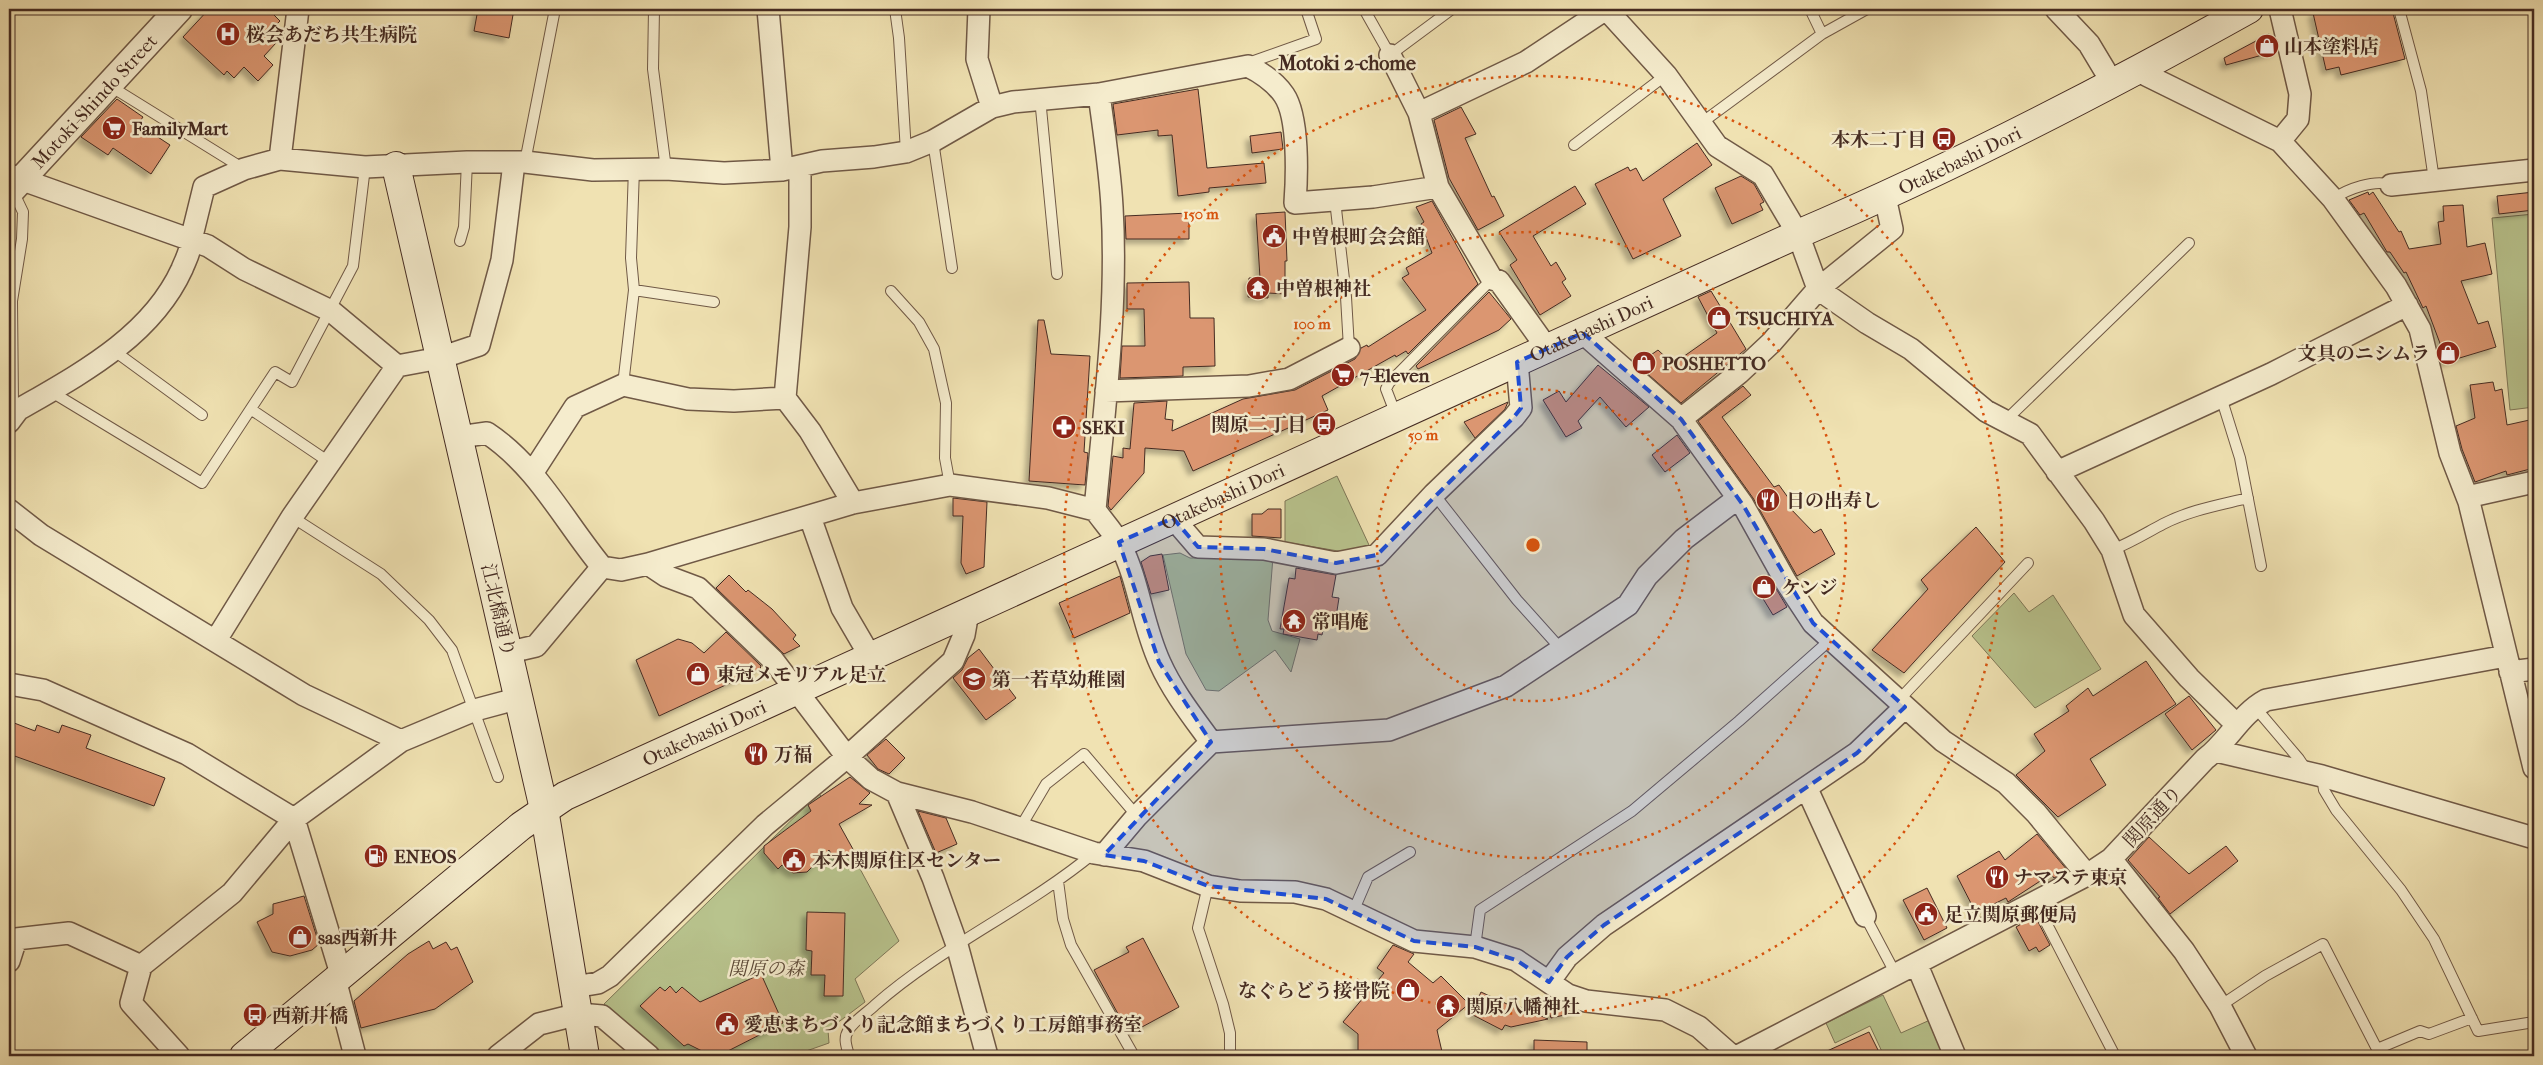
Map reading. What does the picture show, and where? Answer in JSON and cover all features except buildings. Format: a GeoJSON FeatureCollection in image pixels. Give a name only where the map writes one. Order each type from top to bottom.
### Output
{"type":"FeatureCollection","features":[{"type":"Feature","properties":{"kind":"main road","name":"Otakebashi Dori"},"geometry":{"type":"LineString","coordinates":[[244,1056],[544,809],[565,796],[1119,542],[1798,234],[1885,197],[2113,84],[2249,9]]}},
{"type":"Feature","properties":{"kind":"main road","name":"江北橋通り"},"geometry":{"type":"LineString","coordinates":[[396,166],[510,652],[544,809],[585,1056]]}},
{"type":"Feature","properties":{"kind":"street","name":"Motoki-Shindo Street"},"geometry":{"type":"LineString","coordinates":[[13,184],[109,85],[179,9]]}},
{"type":"Feature","properties":{"kind":"street"},"geometry":{"type":"LineString","coordinates":[[280,159],[298,9]]}},
{"type":"Feature","properties":{"kind":"street"},"geometry":{"type":"LineString","coordinates":[[768,9],[800,228],[785,398],[810,431],[853,503]]}},
{"type":"Feature","properties":{"kind":"street"},"geometry":{"type":"LineString","coordinates":[[979,9],[977,60],[992,107]]}},
{"type":"Feature","properties":{"kind":"street"},"geometry":{"type":"LineString","coordinates":[[1419,113],[1526,62],[1606,9],[1666,75],[1717,146],[1763,175],[1798,234],[1818,289],[1867,323],[1911,348],[1986,411],[2030,434],[2094,521],[2112,550],[2134,615],[2189,678],[2237,725]]}},
{"type":"Feature","properties":{"kind":"street"},"geometry":{"type":"LineString","coordinates":[[2056,9],[2089,44],[2113,84]]}},
{"type":"Feature","properties":{"kind":"street"},"geometry":{"type":"LineString","coordinates":[[2280,9],[2300,94],[2298,119],[2280,142]]}},
{"type":"Feature","properties":{"kind":"street"},"geometry":{"type":"LineString","coordinates":[[1390,55],[1419,113],[1438,186],[1492,279],[1499,281],[1547,348]]}},
{"type":"Feature","properties":{"kind":"street"},"geometry":{"type":"LineString","coordinates":[[13,416],[113,350],[145,323],[172,289],[191,248],[191,240],[204,187],[244,169],[280,159],[365,167],[467,162],[519,163],[593,170],[634,168],[724,173],[791,168],[822,161],[874,157],[906,152],[933,141],[992,107],[1040,98],[1099,94],[1248,66],[1263,74],[1285,96],[1292,120],[1297,156],[1295,203],[1373,197],[1438,186]]}},
{"type":"Feature","properties":{"kind":"street"},"geometry":{"type":"LineString","coordinates":[[2138,71],[2280,142],[2333,199],[2396,286],[2407,305],[2420,329],[2450,453],[2467,497],[2534,768]]}},
{"type":"Feature","properties":{"kind":"street"},"geometry":{"type":"LineString","coordinates":[[1095,510],[1106,391],[1112,286],[1112,207],[1099,94]]}},
{"type":"Feature","properties":{"kind":"street"},"geometry":{"type":"LineString","coordinates":[[216,640],[292,517],[397,366],[440,358],[480,345],[502,260],[519,163]]}},
{"type":"Feature","properties":{"kind":"street"},"geometry":{"type":"LineString","coordinates":[[2391,185],[2534,170]]}},
{"type":"Feature","properties":{"kind":"street"},"geometry":{"type":"LineString","coordinates":[[13,184],[208,246],[244,268],[331,311],[397,366]]}},
{"type":"Feature","properties":{"kind":"street"},"geometry":{"type":"LineString","coordinates":[[1681,419],[1739,373],[1771,343],[1818,289],[1892,229],[1885,197]]}},
{"type":"Feature","properties":{"kind":"street"},"geometry":{"type":"LineString","coordinates":[[2057,472],[2272,374],[2407,305]]}},
{"type":"Feature","properties":{"kind":"street"},"geometry":{"type":"LineString","coordinates":[[1582,333],[1681,419],[1738,498],[1786,582],[1813,623],[1943,741],[2006,783],[2036,813],[2087,875]]}},
{"type":"Feature","properties":{"kind":"street"},"geometry":{"type":"LineString","coordinates":[[1106,391],[1249,386],[1289,378],[1349,348]]}},
{"type":"Feature","properties":{"kind":"street"},"geometry":{"type":"LineString","coordinates":[[1172,518],[1198,547],[1264,549],[1336,563],[1377,555],[1434,494],[1521,408],[1517,362]]}},
{"type":"Feature","properties":{"kind":"street"},"geometry":{"type":"LineString","coordinates":[[533,472],[575,407],[623,385],[688,399],[734,402],[785,398]]}},
{"type":"Feature","properties":{"kind":"street"},"geometry":{"type":"LineString","coordinates":[[459,437],[487,433],[505,444],[533,472],[602,567],[621,570],[648,564],[853,503],[950,485],[1048,498],[1095,510],[1119,542],[1130,567],[1147,630],[1160,662],[1174,690],[1211,742]]}},
{"type":"Feature","properties":{"kind":"street"},"geometry":{"type":"LineString","coordinates":[[2467,497],[2534,482]]}},
{"type":"Feature","properties":{"kind":"street"},"geometry":{"type":"LineString","coordinates":[[1099,854],[1211,742],[1389,730],[1506,686],[1628,606],[1647,576],[1684,539],[1738,498]]}},
{"type":"Feature","properties":{"kind":"street"},"geometry":{"type":"LineString","coordinates":[[9,510],[41,535],[304,694],[401,741]]}},
{"type":"Feature","properties":{"kind":"street"},"geometry":{"type":"LineString","coordinates":[[810,517],[842,608],[870,656]]}},
{"type":"Feature","properties":{"kind":"street"},"geometry":{"type":"LineString","coordinates":[[648,564],[666,576],[698,588],[773,660],[847,757],[871,779],[896,793],[930,801],[1020,828],[1099,854],[1144,861],[1208,886],[1240,891],[1295,892],[1326,899],[1414,941],[1475,947],[1516,960],[1568,995],[1586,1001],[1665,1010],[1699,1027],[1732,1056]]}},
{"type":"Feature","properties":{"kind":"street"},"geometry":{"type":"LineString","coordinates":[[510,652],[536,646],[602,567]]}},
{"type":"Feature","properties":{"kind":"street"},"geometry":{"type":"LineString","coordinates":[[574,987],[598,983],[610,976],[765,825],[847,757],[953,661],[964,635],[968,612]]}},
{"type":"Feature","properties":{"kind":"street"},"geometry":{"type":"LineString","coordinates":[[2254,706],[2266,700],[2508,664],[2534,669]]}},
{"type":"Feature","properties":{"kind":"street"},"geometry":{"type":"LineString","coordinates":[[9,684],[43,690],[187,754],[294,819],[338,977],[355,1056]]}},
{"type":"Feature","properties":{"kind":"street"},"geometry":{"type":"LineString","coordinates":[[179,1056],[131,1003],[141,966],[232,892],[294,819],[401,741],[475,710],[520,698]]}},
{"type":"Feature","properties":{"kind":"street"},"geometry":{"type":"LineString","coordinates":[[1549,982],[1567,957],[1604,925],[1807,789],[1857,753],[1901,704]]}},
{"type":"Feature","properties":{"kind":"street","name":"関原通り"},"geometry":{"type":"LineString","coordinates":[[1738,1056],[2036,903],[2087,875],[2111,859],[2205,759],[2216,751],[2254,706]]}},
{"type":"Feature","properties":{"kind":"street"},"geometry":{"type":"LineString","coordinates":[[2216,751],[2315,775],[2534,838]]}},
{"type":"Feature","properties":{"kind":"street"},"geometry":{"type":"LineString","coordinates":[[1807,789],[1865,916]]}},
{"type":"Feature","properties":{"kind":"street"},"geometry":{"type":"LineString","coordinates":[[896,793],[933,878],[957,945],[987,1056]]}},
{"type":"Feature","properties":{"kind":"street"},"geometry":{"type":"LineString","coordinates":[[2111,859],[2184,951],[2220,1006],[2246,1056]]}},
{"type":"Feature","properties":{"kind":"street"},"geometry":{"type":"LineString","coordinates":[[9,961],[16,939],[69,933],[141,966]]}},
{"type":"Feature","properties":{"kind":"street"},"geometry":{"type":"LineString","coordinates":[[1917,965],[1955,1056]]}},
{"type":"Feature","properties":{"kind":"street"},"geometry":{"type":"LineString","coordinates":[[498,1056],[540,1024],[579,1014],[602,1016],[649,1056]]}},
{"type":"Feature","properties":{"kind":"lane"},"geometry":{"type":"LineString","coordinates":[[519,163],[555,9]]}},
{"type":"Feature","properties":{"kind":"lane"},"geometry":{"type":"LineString","coordinates":[[654,9],[653,69],[666,169]]}},
{"type":"Feature","properties":{"kind":"lane"},"geometry":{"type":"LineString","coordinates":[[895,9],[900,38],[906,152]]}},
{"type":"Feature","properties":{"kind":"lane"},"geometry":{"type":"LineString","coordinates":[[1248,66],[1254,61],[1316,39],[1306,9]]}},
{"type":"Feature","properties":{"kind":"lane"},"geometry":{"type":"LineString","coordinates":[[1364,9],[1390,55],[1452,9]]}},
{"type":"Feature","properties":{"kind":"lane"},"geometry":{"type":"LineString","coordinates":[[1810,9],[1822,34]]}},
{"type":"Feature","properties":{"kind":"lane"},"geometry":{"type":"LineString","coordinates":[[1700,124],[1822,34],[1867,9]]}},
{"type":"Feature","properties":{"kind":"lane"},"geometry":{"type":"LineString","coordinates":[[2399,9],[2421,91],[2434,180]]}},
{"type":"Feature","properties":{"kind":"lane"},"geometry":{"type":"LineString","coordinates":[[1574,145],[1666,75]]}},
{"type":"Feature","properties":{"kind":"lane"},"geometry":{"type":"LineString","coordinates":[[109,85],[244,169]]}},
{"type":"Feature","properties":{"kind":"lane"},"geometry":{"type":"LineString","coordinates":[[1040,98],[1057,274]]}},
{"type":"Feature","properties":{"kind":"lane"},"geometry":{"type":"LineString","coordinates":[[933,141],[952,268]]}},
{"type":"Feature","properties":{"kind":"lane"},"geometry":{"type":"LineString","coordinates":[[460,241],[464,227],[467,162]]}},
{"type":"Feature","properties":{"kind":"lane"},"geometry":{"type":"LineString","coordinates":[[50,391],[202,483],[252,410],[275,372],[292,382],[331,311],[353,266],[365,167]]}},
{"type":"Feature","properties":{"kind":"lane"},"geometry":{"type":"LineString","coordinates":[[623,385],[634,290],[631,258],[634,168]]}},
{"type":"Feature","properties":{"kind":"lane"},"geometry":{"type":"LineString","coordinates":[[2333,199],[2342,193],[2369,185],[2386,183],[2391,185]]}},
{"type":"Feature","properties":{"kind":"lane"},"geometry":{"type":"LineString","coordinates":[[13,184],[23,212],[22,239],[12,301],[13,416]]}},
{"type":"Feature","properties":{"kind":"lane"},"geometry":{"type":"LineString","coordinates":[[1336,200],[1349,348]]}},
{"type":"Feature","properties":{"kind":"lane"},"geometry":{"type":"LineString","coordinates":[[2005,421],[2189,243]]}},
{"type":"Feature","properties":{"kind":"lane"},"geometry":{"type":"LineString","coordinates":[[1397,416],[1386,389],[1389,383],[1492,279]]}},
{"type":"Feature","properties":{"kind":"lane"},"geometry":{"type":"LineString","coordinates":[[634,290],[714,302]]}},
{"type":"Feature","properties":{"kind":"lane"},"geometry":{"type":"LineString","coordinates":[[891,291],[919,322],[934,349],[946,403],[944,458],[950,485]]}},
{"type":"Feature","properties":{"kind":"lane"},"geometry":{"type":"LineString","coordinates":[[113,350],[202,415]]}},
{"type":"Feature","properties":{"kind":"lane"},"geometry":{"type":"LineString","coordinates":[[2221,397],[2240,458],[2261,566]]}},
{"type":"Feature","properties":{"kind":"lane"},"geometry":{"type":"LineString","coordinates":[[252,410],[329,462]]}},
{"type":"Feature","properties":{"kind":"lane"},"geometry":{"type":"LineString","coordinates":[[1434,494],[1517,600],[1561,649]]}},
{"type":"Feature","properties":{"kind":"lane"},"geometry":{"type":"LineString","coordinates":[[2112,550],[2135,541],[2164,524],[2196,511],[2248,498]]}},
{"type":"Feature","properties":{"kind":"lane"},"geometry":{"type":"LineString","coordinates":[[292,517],[381,574],[429,620],[452,650],[498,777]]}},
{"type":"Feature","properties":{"kind":"lane"},"geometry":{"type":"LineString","coordinates":[[1901,704],[2028,563]]}},
{"type":"Feature","properties":{"kind":"lane"},"geometry":{"type":"LineString","coordinates":[[1475,947],[1480,910],[1632,811],[1739,721],[1830,640]]}},
{"type":"Feature","properties":{"kind":"lane"},"geometry":{"type":"LineString","coordinates":[[2254,706],[2315,775],[2336,810],[2400,890],[2434,939],[2478,1031],[2534,1022]]}},
{"type":"Feature","properties":{"kind":"lane"},"geometry":{"type":"LineString","coordinates":[[1020,828],[1046,784],[1084,754],[1138,816]]}},
{"type":"Feature","properties":{"kind":"lane"},"geometry":{"type":"LineString","coordinates":[[1353,912],[1368,877],[1410,852]]}},
{"type":"Feature","properties":{"kind":"lane"},"geometry":{"type":"LineString","coordinates":[[849,1056],[844,1039],[848,1030],[892,991],[957,945],[1099,854]]}},
{"type":"Feature","properties":{"kind":"lane"},"geometry":{"type":"LineString","coordinates":[[1058,881],[1063,919],[1070,945],[1134,1056]]}},
{"type":"Feature","properties":{"kind":"lane"},"geometry":{"type":"LineString","coordinates":[[1208,886],[1198,928],[1223,1004],[1230,1033],[1230,1056]]}},
{"type":"Feature","properties":{"kind":"lane"},"geometry":{"type":"LineString","coordinates":[[2036,903],[2115,1056]]}},
{"type":"Feature","properties":{"kind":"lane"},"geometry":{"type":"LineString","coordinates":[[1865,916],[1893,969]]}},
{"type":"Feature","properties":{"kind":"lane"},"geometry":{"type":"LineString","coordinates":[[2220,1006],[2265,976],[2323,944],[2377,1049],[2420,1030],[2429,1034],[2472,1018]]}},
{"type":"Feature","properties":{"kind":"highlighted area"},"geometry":{"type":"Polygon","coordinates":[[[1583,333],[1681,419],[1743,505],[1813,623],[1905,707],[1857,753],[1604,925],[1567,957],[1549,982],[1516,960],[1475,947],[1414,941],[1326,899],[1208,886],[1144,861],[1104,855],[1211,742],[1159,662],[1119,542],[1173,518],[1198,547],[1264,549],[1336,563],[1377,555],[1521,408],[1517,362],[1583,333]]]}},
{"type":"Feature","properties":{"kind":"green space"},"geometry":{"type":"Polygon","coordinates":[[[2534,214],[2534,407],[2510,410],[2492,218],[2534,214]]]}},
{"type":"Feature","properties":{"kind":"green space"},"geometry":{"type":"Polygon","coordinates":[[[1337,476],[1369,545],[1344,552],[1285,542],[1285,501],[1337,476]]]}},
{"type":"Feature","properties":{"kind":"green space"},"geometry":{"type":"Polygon","coordinates":[[[1180,553],[1190,558],[1273,557],[1268,620],[1272,631],[1300,639],[1291,672],[1275,650],[1219,691],[1206,690],[1186,654],[1163,555],[1180,553]]]}},
{"type":"Feature","properties":{"kind":"green space"},"geometry":{"type":"Polygon","coordinates":[[[2014,593],[2029,612],[2053,595],[2101,669],[2035,708],[1972,636],[2014,593]]]}},
{"type":"Feature","properties":{"kind":"green space","name":"関原の森"},"geometry":{"type":"Polygon","coordinates":[[[819,793],[899,941],[855,979],[865,1002],[828,1030],[829,1043],[792,1056],[663,1056],[604,1004],[819,793]]]}},
{"type":"Feature","properties":{"kind":"green space"},"geometry":{"type":"Polygon","coordinates":[[[1883,995],[1901,1033],[1930,1020],[1946,1056],[1884,1056],[1870,1026],[1835,1043],[1826,1023],[1883,995]]]}},
{"type":"Feature","properties":{"kind":"place","name":"桜会あだち共生病院"},"geometry":{"type":"Point","coordinates":[228,34]}},
{"type":"Feature","properties":{"kind":"place","name":"山本塗料店"},"geometry":{"type":"Point","coordinates":[2267,46]}},
{"type":"Feature","properties":{"kind":"place","name":"FamilyMart"},"geometry":{"type":"Point","coordinates":[114,128]}},
{"type":"Feature","properties":{"kind":"place","name":"本木二丁目"},"geometry":{"type":"Point","coordinates":[1944,139]}},
{"type":"Feature","properties":{"kind":"place","name":"中曽根町会会館"},"geometry":{"type":"Point","coordinates":[1274,236]}},
{"type":"Feature","properties":{"kind":"place","name":"中曽根神社"},"geometry":{"type":"Point","coordinates":[1258,288]}},
{"type":"Feature","properties":{"kind":"place","name":"TSUCHIYA"},"geometry":{"type":"Point","coordinates":[1719,318]}},
{"type":"Feature","properties":{"kind":"place","name":"文具のニシムラ"},"geometry":{"type":"Point","coordinates":[2448,353]}},
{"type":"Feature","properties":{"kind":"place","name":"POSHETTO"},"geometry":{"type":"Point","coordinates":[1644,363]}},
{"type":"Feature","properties":{"kind":"place","name":"7-Eleven"},"geometry":{"type":"Point","coordinates":[1343,375]}},
{"type":"Feature","properties":{"kind":"place","name":"関原二丁目"},"geometry":{"type":"Point","coordinates":[1324,424]}},
{"type":"Feature","properties":{"kind":"place","name":"SEKI"},"geometry":{"type":"Point","coordinates":[1064,427]}},
{"type":"Feature","properties":{"kind":"place","name":"日の出寿し"},"geometry":{"type":"Point","coordinates":[1768,500]}},
{"type":"Feature","properties":{"kind":"place","name":"ケンジ"},"geometry":{"type":"Point","coordinates":[1764,587]}},
{"type":"Feature","properties":{"kind":"place","name":"常唱庵"},"geometry":{"type":"Point","coordinates":[1294,621]}},
{"type":"Feature","properties":{"kind":"place","name":"東冠メモリアル足立"},"geometry":{"type":"Point","coordinates":[698,674]}},
{"type":"Feature","properties":{"kind":"place","name":"第一若草幼稚園"},"geometry":{"type":"Point","coordinates":[974,679]}},
{"type":"Feature","properties":{"kind":"place","name":"万福"},"geometry":{"type":"Point","coordinates":[756,754]}},
{"type":"Feature","properties":{"kind":"place","name":"ENEOS"},"geometry":{"type":"Point","coordinates":[376,856]}},
{"type":"Feature","properties":{"kind":"place","name":"本木関原住区センター"},"geometry":{"type":"Point","coordinates":[794,860]}},
{"type":"Feature","properties":{"kind":"place","name":"ナマステ東京"},"geometry":{"type":"Point","coordinates":[1997,877]}},
{"type":"Feature","properties":{"kind":"place","name":"足立関原郵便局"},"geometry":{"type":"Point","coordinates":[1926,914]}},
{"type":"Feature","properties":{"kind":"place","name":"sas西新井"},"geometry":{"type":"Point","coordinates":[300,937]}},
{"type":"Feature","properties":{"kind":"place","name":"なぐらどう接骨院"},"geometry":{"type":"Point","coordinates":[1408,990]}},
{"type":"Feature","properties":{"kind":"place","name":"関原八幡神社"},"geometry":{"type":"Point","coordinates":[1448,1006]}},
{"type":"Feature","properties":{"kind":"place","name":"西新井橋"},"geometry":{"type":"Point","coordinates":[255,1015]}},
{"type":"Feature","properties":{"kind":"place","name":"愛恵まちづくり記念館まちづくり工房館事務室"},"geometry":{"type":"Point","coordinates":[727,1024]}},
{"type":"Feature","properties":{"kind":"district","name":"Motoki 2-chome"},"geometry":{"type":"Point","coordinates":[1347,63]}}]}
